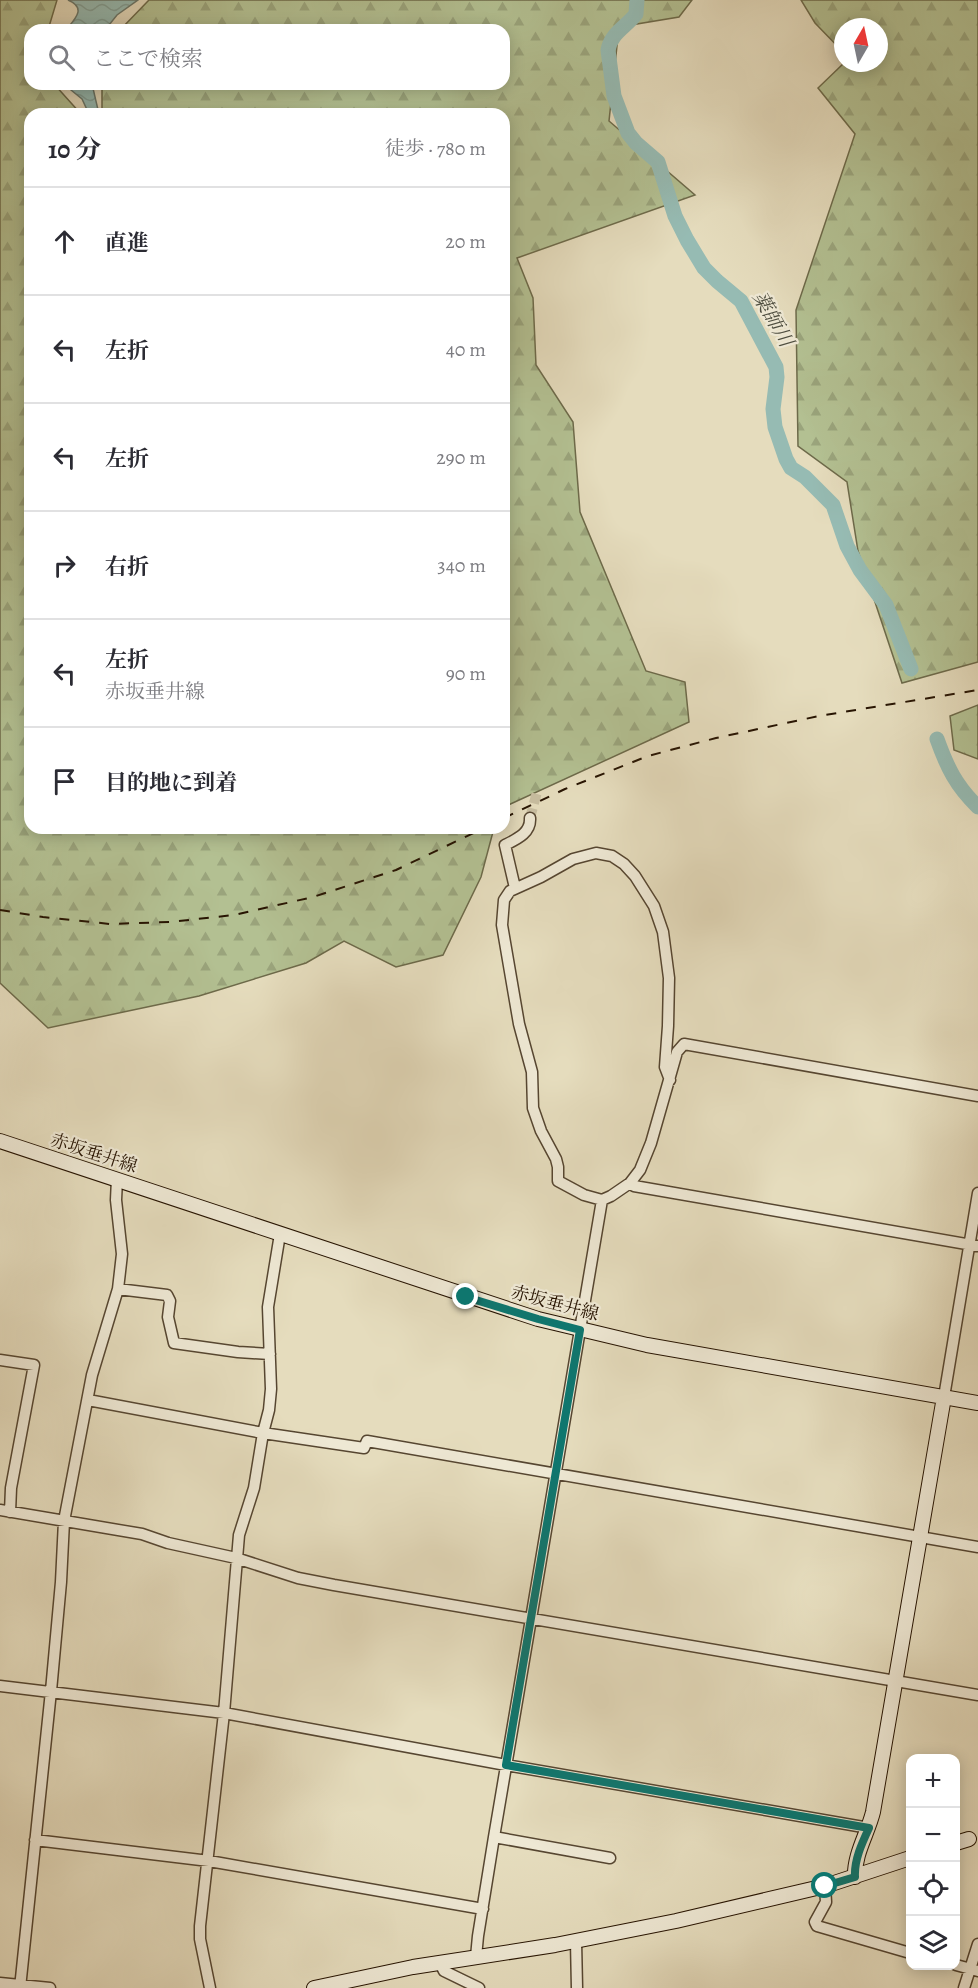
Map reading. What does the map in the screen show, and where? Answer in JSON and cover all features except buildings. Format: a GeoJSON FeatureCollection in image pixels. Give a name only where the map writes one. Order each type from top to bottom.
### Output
{"type":"FeatureCollection","features":[{"type":"Feature","properties":{"kind":"street"},"geometry":{"type":"LineString","coordinates":[[515,888],[505,845],[522,836],[531,824],[530,818]]}},
{"type":"Feature","properties":{"kind":"street"},"geometry":{"type":"LineString","coordinates":[[670,1080],[665,1067],[669,978],[663,932],[654,906],[635,876],[624,864],[612,856],[596,853],[573,859],[510,891],[504,900],[502,925],[519,1024],[532,1072],[533,1108],[541,1131],[556,1159],[558,1181],[584,1195],[602,1200],[611,1196],[630,1183],[640,1170],[651,1143],[670,1080],[677,1052],[684,1044],[978,1096]]}},
{"type":"Feature","properties":{"kind":"street","name":"赤坂垂井線"},"geometry":{"type":"LineString","coordinates":[[0,1141],[538,1319],[647,1345],[978,1403]]}},
{"type":"Feature","properties":{"kind":"street"},"geometry":{"type":"LineString","coordinates":[[20,1986],[51,1691],[64,1521],[92,1375],[118,1289],[122,1254],[116,1200],[117,1179]]}},
{"type":"Feature","properties":{"kind":"street"},"geometry":{"type":"LineString","coordinates":[[630,1183],[973,1245]]}},
{"type":"Feature","properties":{"kind":"street"},"geometry":{"type":"LineString","coordinates":[[855,1877],[855,1867],[869,1828],[944,1397],[973,1245],[978,1193]]}},
{"type":"Feature","properties":{"kind":"street"},"geometry":{"type":"LineString","coordinates":[[476,1957],[506,1765],[602,1200]]}},
{"type":"Feature","properties":{"kind":"street"},"geometry":{"type":"LineString","coordinates":[[210,1988],[200,1933],[235,1600],[238,1535],[254,1488],[269,1410],[271,1389],[268,1307],[280,1234]]}},
{"type":"Feature","properties":{"kind":"street"},"geometry":{"type":"LineString","coordinates":[[118,1289],[167,1295],[170,1301],[168,1317],[174,1342],[238,1352],[270,1354]]}},
{"type":"Feature","properties":{"kind":"street"},"geometry":{"type":"LineString","coordinates":[[0,1360],[34,1365],[5,1511],[142,1534],[168,1543],[236,1558],[316,1581],[978,1695]]}},
{"type":"Feature","properties":{"kind":"street"},"geometry":{"type":"LineString","coordinates":[[88,1400],[263,1433],[364,1448],[367,1441],[978,1547]]}},
{"type":"Feature","properties":{"kind":"street"},"geometry":{"type":"LineString","coordinates":[[0,1686],[224,1713],[869,1828]]}},
{"type":"Feature","properties":{"kind":"street"},"geometry":{"type":"LineString","coordinates":[[494,1838],[610,1858]]}},
{"type":"Feature","properties":{"kind":"street"},"geometry":{"type":"LineString","coordinates":[[35,1840],[208,1861],[483,1909]]}},
{"type":"Feature","properties":{"kind":"street"},"geometry":{"type":"LineString","coordinates":[[314,1988],[676,1921],[825,1886],[906,1859]]}},
{"type":"Feature","properties":{"kind":"street"},"geometry":{"type":"LineString","coordinates":[[825,1886],[827,1898],[815,1923],[817,1926],[906,1952]]}},
{"type":"Feature","properties":{"kind":"street"},"geometry":{"type":"LineString","coordinates":[[576,1941],[577,1988]]}},
{"type":"Feature","properties":{"kind":"street"},"geometry":{"type":"LineString","coordinates":[[964,1988],[974,1970],[978,1944]]}},
{"type":"Feature","properties":{"kind":"street"},"geometry":{"type":"LineString","coordinates":[[440,1963],[444,1971],[479,1988]]}},
{"type":"Feature","properties":{"kind":"street"},"geometry":{"type":"LineString","coordinates":[[0,1983],[50,1988]]}},
{"type":"Feature","properties":{"kind":"green space"},"geometry":{"type":"Polygon","coordinates":[[[0,0],[57,0],[50,24],[24,24],[24,90],[59,90],[76,108],[24,108],[24,834],[492,834],[481,877],[443,955],[396,967],[344,941],[306,963],[199,996],[48,1028],[0,983],[0,0]]]}},
{"type":"Feature","properties":{"kind":"green space"},"geometry":{"type":"Polygon","coordinates":[[[149,0],[692,0],[679,17],[619,27],[609,121],[695,195],[517,258],[533,298],[536,365],[573,422],[580,512],[646,671],[685,682],[689,722],[510,804],[510,108],[102,108],[102,90],[510,90],[510,24],[126,24],[149,0]]]}},
{"type":"Feature","properties":{"kind":"green space"},"geometry":{"type":"Polygon","coordinates":[[[801,0],[978,0],[978,662],[902,683],[858,551],[847,482],[798,446],[796,310],[855,134],[818,88],[835,72],[888,72],[888,18],[834,18],[834,43],[815,23],[801,0]]]}},
{"type":"Feature","properties":{"kind":"green space"},"geometry":{"type":"Polygon","coordinates":[[[978,705],[978,759],[954,750],[950,716],[978,705]]]}},
{"type":"Feature","properties":{"kind":"water"},"geometry":{"type":"Polygon","coordinates":[[[68,0],[138,0],[117,15],[110,24],[71,24],[78,14],[74,3],[68,0]]]}},
{"type":"Feature","properties":{"kind":"water"},"geometry":{"type":"Polygon","coordinates":[[[71,90],[93,90],[98,108],[86,108],[82,99],[71,90]]]}},
{"type":"Feature","properties":{"kind":"waterway","name":"薬師川"},"geometry":{"type":"LineString","coordinates":[[637,0],[636,14],[612,39],[608,50],[614,96],[628,133],[658,162],[675,216],[687,240],[704,268],[741,301],[776,367],[773,409],[775,427],[786,459],[791,468],[805,477],[833,505],[847,546],[860,570],[886,605],[911,669]]}},
{"type":"Feature","properties":{"kind":"waterway","name":"薬師川"},"geometry":{"type":"LineString","coordinates":[[937,739],[953,776],[978,807]]}},
{"type":"Feature","properties":{"kind":"tunnel"},"geometry":{"type":"LineString","coordinates":[[530,818],[537,792]]}},
{"type":"Feature","properties":{"kind":"railway"},"geometry":{"type":"LineString","coordinates":[[510,815],[565,789],[648,756],[716,738],[819,716],[978,690]]}},
{"type":"Feature","properties":{"kind":"railway"},"geometry":{"type":"LineString","coordinates":[[0,910],[110,924],[170,922],[234,915],[313,897],[396,870],[471,834]]}},
{"type":"Feature","properties":{"kind":"route"},"geometry":{"type":"LineString","coordinates":[[466,1297],[580,1330],[506,1765],[869,1828],[855,1867],[855,1877],[825,1886]]}}]}
